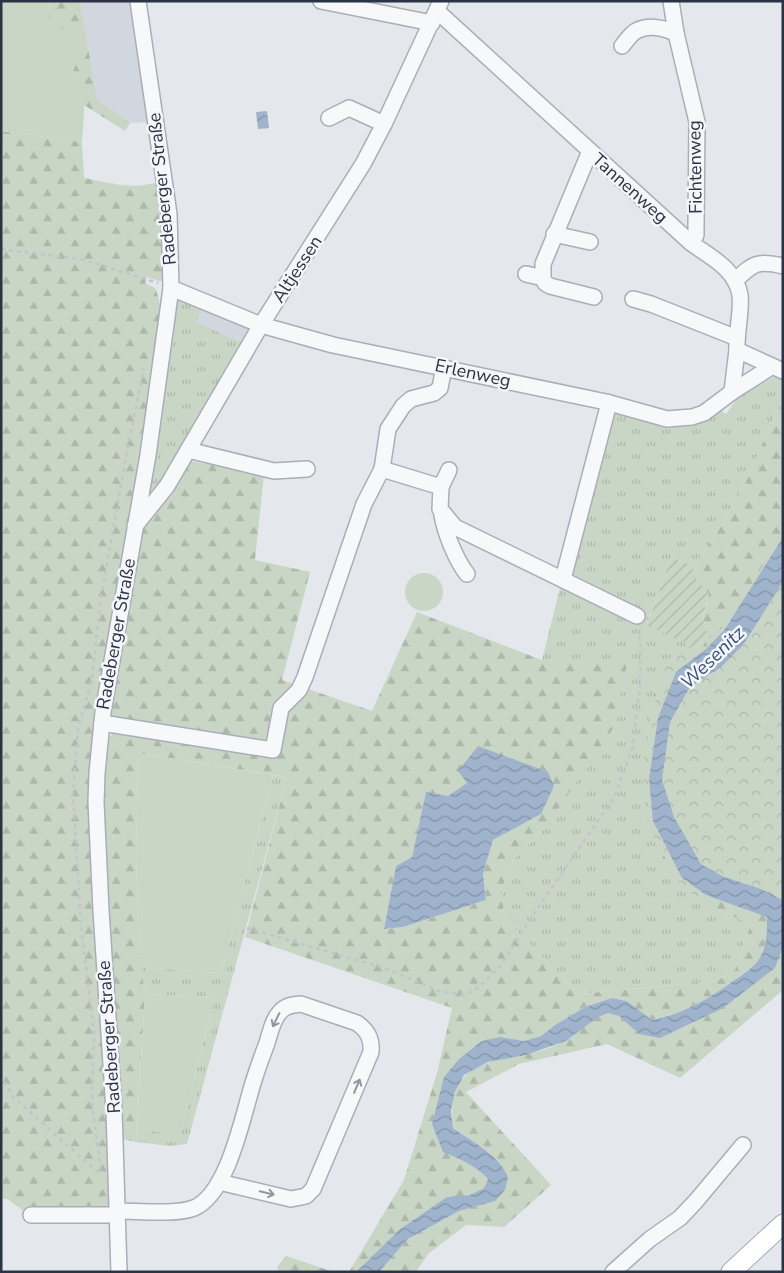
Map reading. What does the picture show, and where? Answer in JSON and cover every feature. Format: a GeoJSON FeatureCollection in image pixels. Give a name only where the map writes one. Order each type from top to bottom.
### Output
{"type":"FeatureCollection","features":[{"type":"Feature","properties":{"kind":"main road"},"geometry":{"type":"LineString","coordinates":[[731,1272],[783,1224]]}},
{"type":"Feature","properties":{"kind":"street","name":"Radeberger Straße"},"geometry":{"type":"LineString","coordinates":[[119,1272],[114,1110],[96,802],[102,723],[134,527],[148,455],[171,288],[169,214],[138,1]]}},
{"type":"Feature","properties":{"kind":"street"},"geometry":{"type":"LineString","coordinates":[[321,1],[437,12]]}},
{"type":"Feature","properties":{"kind":"street","name":"Fichtenweg"},"geometry":{"type":"LineString","coordinates":[[671,1],[676,33],[697,122],[696,235],[691,243]]}},
{"type":"Feature","properties":{"kind":"street","name":"Altjessen"},"geometry":{"type":"LineString","coordinates":[[134,527],[167,486],[261,325],[358,172],[384,124],[437,12]]}},
{"type":"Feature","properties":{"kind":"street","name":"Tannenweg"},"geometry":{"type":"LineString","coordinates":[[437,12],[691,243],[726,268],[735,281]]}},
{"type":"Feature","properties":{"kind":"street"},"geometry":{"type":"LineString","coordinates":[[622,46],[637,30],[653,27],[666,28],[676,33]]}},
{"type":"Feature","properties":{"kind":"street"},"geometry":{"type":"LineString","coordinates":[[329,118],[349,108],[384,124]]}},
{"type":"Feature","properties":{"kind":"street"},"geometry":{"type":"LineString","coordinates":[[590,151],[554,234],[543,264],[543,278],[550,286],[594,297]]}},
{"type":"Feature","properties":{"kind":"street"},"geometry":{"type":"LineString","coordinates":[[554,234],[590,242]]}},
{"type":"Feature","properties":{"kind":"street"},"geometry":{"type":"LineString","coordinates":[[732,392],[740,296],[735,281],[756,263],[766,262],[783,266]]}},
{"type":"Feature","properties":{"kind":"street"},"geometry":{"type":"LineString","coordinates":[[526,274],[543,278]]}},
{"type":"Feature","properties":{"kind":"street","name":"Erlenweg"},"geometry":{"type":"LineString","coordinates":[[171,288],[261,325],[333,345],[609,403],[667,419],[692,417],[704,413],[732,392],[777,369]]}},
{"type":"Feature","properties":{"kind":"street"},"geometry":{"type":"LineString","coordinates":[[633,299],[651,304],[737,344],[777,369]]}},
{"type":"Feature","properties":{"kind":"street"},"geometry":{"type":"LineString","coordinates":[[102,723],[272,750],[281,708],[299,690],[305,677],[364,504],[382,469],[388,429],[396,414],[411,399],[434,393],[440,388],[444,367]]}},
{"type":"Feature","properties":{"kind":"street"},"geometry":{"type":"LineString","coordinates":[[563,579],[609,403]]}},
{"type":"Feature","properties":{"kind":"street"},"geometry":{"type":"LineString","coordinates":[[188,450],[274,471],[306,469]]}},
{"type":"Feature","properties":{"kind":"street"},"geometry":{"type":"LineString","coordinates":[[382,469],[441,487]]}},
{"type":"Feature","properties":{"kind":"street"},"geometry":{"type":"LineString","coordinates":[[449,470],[441,487],[440,509],[444,525],[462,567],[467,574]]}},
{"type":"Feature","properties":{"kind":"street"},"geometry":{"type":"LineString","coordinates":[[440,509],[455,527],[637,616]]}},
{"type":"Feature","properties":{"kind":"street"},"geometry":{"type":"LineString","coordinates":[[30,1216],[183,1211],[195,1208],[201,1204],[219,1182],[230,1160],[253,1082],[276,1018],[280,1012],[291,1004],[301,1004],[358,1023],[364,1028],[369,1034],[371,1052],[313,1189],[306,1196],[291,1199],[219,1182]]}},
{"type":"Feature","properties":{"kind":"street"},"geometry":{"type":"LineString","coordinates":[[613,1272],[650,1239],[680,1218],[743,1145]]}},
{"type":"Feature","properties":{"kind":"path"},"geometry":{"type":"LineString","coordinates":[[1,249],[81,259],[171,288]]}},
{"type":"Feature","properties":{"kind":"path"},"geometry":{"type":"LineString","coordinates":[[247,928],[384,968],[439,991],[465,995],[478,988],[502,964],[531,918],[613,799],[632,750],[640,686],[641,631],[637,616]]}},
{"type":"Feature","properties":{"kind":"path"},"geometry":{"type":"LineString","coordinates":[[1,1074],[13,1097],[101,1175]]}},
{"type":"Feature","properties":{"kind":"shaded area"},"geometry":{"type":"Polygon","coordinates":[[[80,1],[130,1],[149,122],[130,123],[97,99],[80,1]]]}},
{"type":"Feature","properties":{"kind":"shaded area"},"geometry":{"type":"Polygon","coordinates":[[[205,305],[252,328],[243,343],[196,322],[205,305]]]}},
{"type":"Feature","properties":{"kind":"green space"},"geometry":{"type":"Polygon","coordinates":[[[1,1],[49,1],[48,17],[81,44],[73,73],[84,77],[85,98],[82,142],[1,131],[1,1]]]}},
{"type":"Feature","properties":{"kind":"green space"},"geometry":{"type":"Polygon","coordinates":[[[49,1],[80,1],[97,99],[130,123],[125,131],[84,105],[84,77],[73,73],[48,16],[49,1]]]}},
{"type":"Feature","properties":{"kind":"green space"},"geometry":{"type":"Polygon","coordinates":[[[1,131],[82,142],[84,178],[130,186],[158,182],[162,213],[164,281],[147,277],[145,283],[155,288],[158,294],[160,313],[159,339],[90,773],[88,803],[106,1101],[109,1211],[24,1211],[7,1199],[1,1199],[1,131]]]}},
{"type":"Feature","properties":{"kind":"green space"},"geometry":{"type":"Polygon","coordinates":[[[182,297],[205,305],[196,322],[243,343],[153,497],[147,498],[178,301],[182,297]]]}},
{"type":"Feature","properties":{"kind":"green space"},"geometry":{"type":"Polygon","coordinates":[[[777,375],[783,377],[783,397],[747,479],[724,521],[694,566],[671,557],[647,624],[696,648],[674,662],[709,906],[751,924],[735,970],[717,981],[579,994],[505,919],[501,891],[514,859],[545,828],[626,665],[542,660],[606,402],[679,419],[732,392],[722,412],[726,414],[739,396],[777,375]]]}},
{"type":"Feature","properties":{"kind":"green space"},"geometry":{"type":"Polygon","coordinates":[[[783,397],[783,537],[725,629],[707,648],[676,672],[767,917],[765,944],[762,955],[754,965],[716,993],[675,1014],[652,1020],[627,1001],[612,998],[585,1007],[541,1036],[524,1041],[500,1037],[438,1099],[463,1160],[479,1169],[488,1179],[484,1189],[470,1195],[447,1198],[400,1229],[356,1272],[349,1272],[404,1180],[437,1073],[452,1008],[245,937],[287,777],[138,753],[136,861],[141,967],[145,994],[136,1142],[121,1139],[103,806],[108,738],[115,732],[110,720],[140,529],[189,461],[264,473],[255,560],[310,572],[282,680],[372,711],[417,612],[542,660],[627,664],[614,727],[545,828],[514,859],[501,891],[505,919],[579,994],[717,981],[735,970],[751,924],[709,906],[676,886],[650,833],[640,774],[656,687],[674,662],[696,648],[708,637],[703,616],[707,604],[692,575],[694,566],[724,521],[747,479],[783,397]],[[468,783],[448,796],[426,793],[412,857],[396,866],[384,929],[403,927],[486,900],[483,874],[493,840],[541,814],[468,783]]]}},
{"type":"Feature","properties":{"kind":"green space"},"geometry":{"type":"Polygon","coordinates":[[[783,543],[783,912],[727,901],[710,904],[682,888],[652,834],[645,803],[643,766],[649,722],[668,659],[689,645],[710,657],[705,638],[728,625],[763,565],[783,543]]]}},
{"type":"Feature","properties":{"kind":"green space"},"geometry":{"type":"Polygon","coordinates":[[[671,557],[694,566],[692,575],[709,593],[703,616],[708,637],[696,648],[647,625],[671,557]]]}},
{"type":"Feature","properties":{"kind":"green space"},"geometry":{"type":"Polygon","coordinates":[[[424,573],[438,578],[443,592],[438,606],[424,611],[410,606],[405,592],[410,578],[424,573]]]}},
{"type":"Feature","properties":{"kind":"green space"},"geometry":{"type":"Polygon","coordinates":[[[138,753],[273,775],[221,973],[141,967],[136,861],[138,753]]]}},
{"type":"Feature","properties":{"kind":"green space"},"geometry":{"type":"Polygon","coordinates":[[[273,775],[287,777],[187,1144],[169,1146],[136,1142],[137,1128],[180,1135],[215,997],[145,994],[141,967],[221,973],[273,775]]]}},
{"type":"Feature","properties":{"kind":"green space"},"geometry":{"type":"Polygon","coordinates":[[[783,947],[783,990],[680,1078],[607,1044],[519,1064],[466,1092],[551,1185],[504,1227],[466,1225],[428,1254],[416,1272],[379,1272],[408,1239],[459,1211],[495,1201],[490,1153],[453,1128],[453,1101],[460,1082],[472,1070],[488,1063],[547,1049],[572,1037],[592,1020],[603,1014],[612,1013],[621,1017],[639,1034],[775,968],[783,947]]]}},
{"type":"Feature","properties":{"kind":"green space"},"geometry":{"type":"Polygon","coordinates":[[[145,994],[215,997],[180,1136],[137,1128],[145,994]]]}},
{"type":"Feature","properties":{"kind":"green space"},"geometry":{"type":"Polygon","coordinates":[[[286,1256],[334,1272],[279,1272],[277,1267],[286,1256]]]}},
{"type":"Feature","properties":{"kind":"water"},"geometry":{"type":"Polygon","coordinates":[[[267,111],[269,128],[258,129],[256,112],[267,111]]]}},
{"type":"Feature","properties":{"kind":"water","name":"Wesenitz"},"geometry":{"type":"Polygon","coordinates":[[[783,537],[783,582],[743,645],[721,667],[690,687],[670,722],[662,780],[674,817],[701,864],[722,876],[761,889],[781,899],[783,906],[783,947],[775,968],[723,1008],[660,1038],[639,1034],[619,1016],[608,1013],[598,1017],[566,1041],[526,1055],[488,1062],[464,1075],[455,1092],[451,1111],[453,1128],[498,1161],[508,1177],[505,1190],[495,1201],[459,1211],[408,1239],[379,1272],[356,1272],[400,1229],[447,1197],[470,1195],[484,1188],[488,1179],[483,1174],[467,1163],[443,1152],[432,1124],[444,1077],[459,1059],[482,1041],[500,1037],[524,1041],[541,1036],[585,1007],[612,998],[627,1001],[652,1020],[675,1014],[716,993],[749,970],[762,955],[766,939],[767,917],[706,895],[682,878],[653,821],[649,779],[658,718],[676,672],[707,648],[725,629],[783,537]]]}},
{"type":"Feature","properties":{"kind":"water"},"geometry":{"type":"Polygon","coordinates":[[[478,746],[548,772],[554,786],[541,814],[493,840],[483,874],[486,900],[403,927],[384,929],[396,866],[412,857],[426,792],[448,796],[467,783],[458,771],[478,746]]]}}]}
